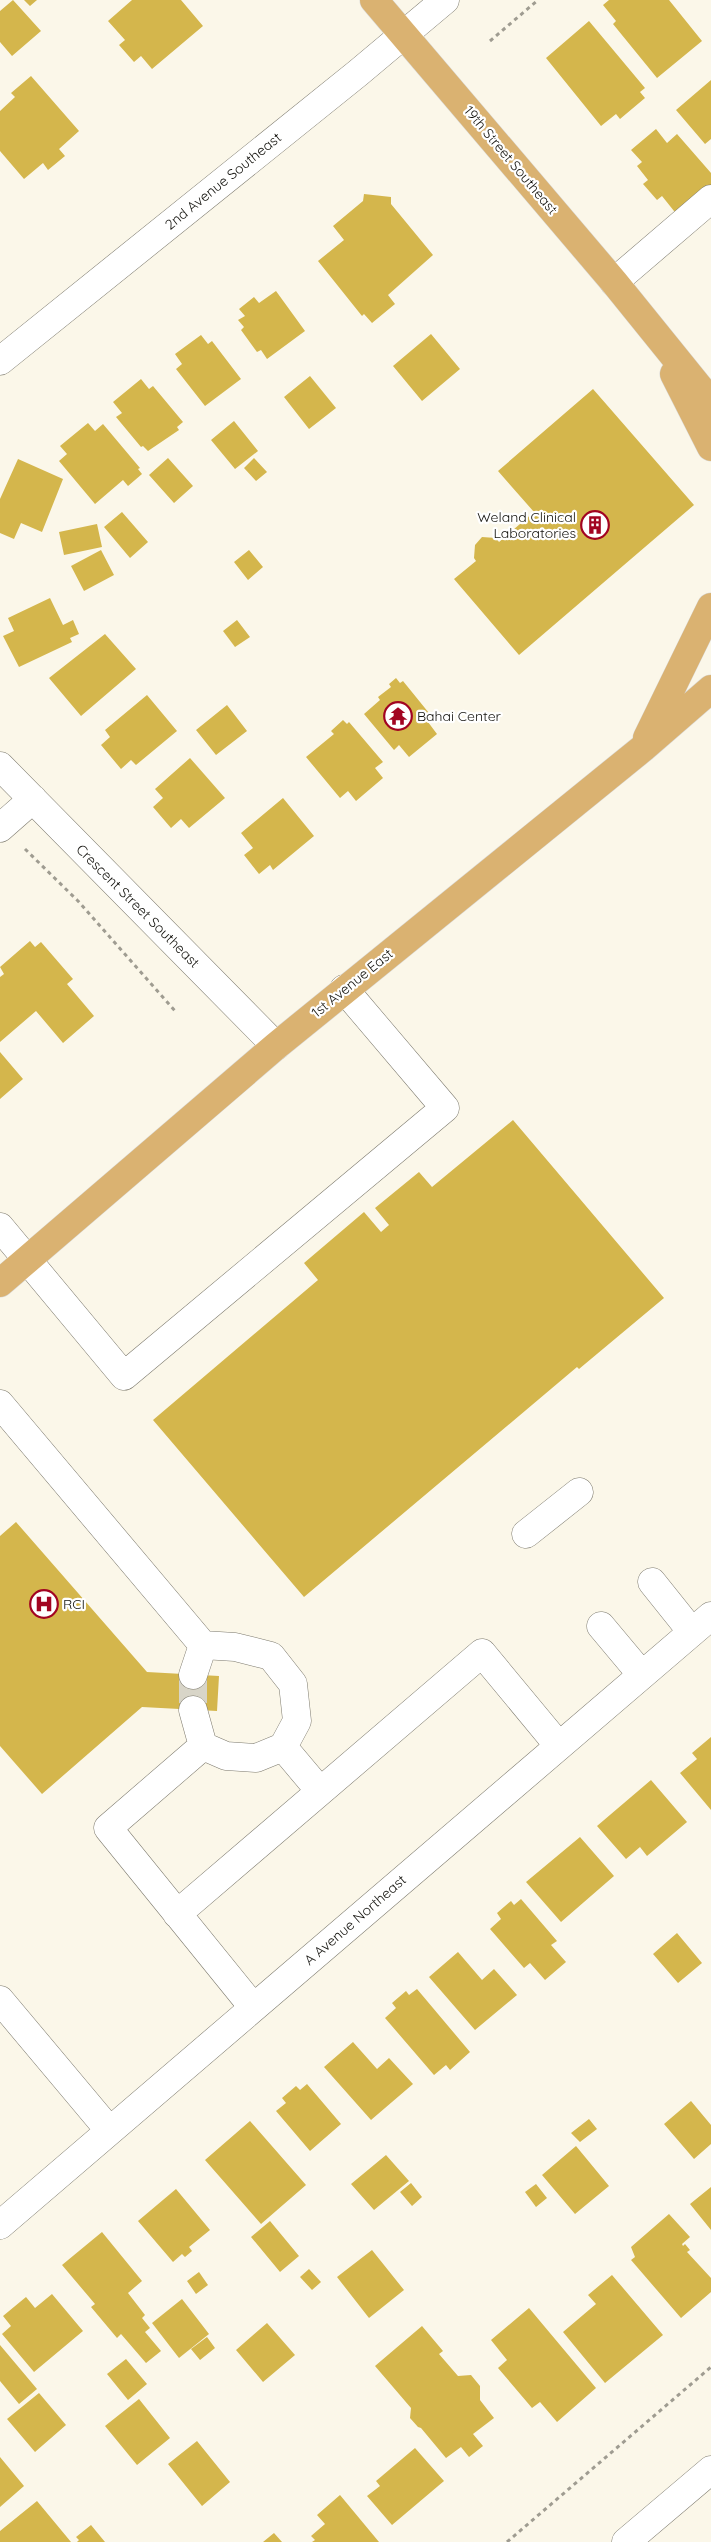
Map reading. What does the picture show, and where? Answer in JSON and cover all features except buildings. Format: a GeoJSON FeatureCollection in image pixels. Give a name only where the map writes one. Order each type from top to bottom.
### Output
{"type":"FeatureCollection","features":[{"type":"Feature","properties":{"kind":"main road","name":"19th Street Southeast"},"geometry":{"type":"LineString","coordinates":[[374,0],[614,282],[711,402]]}},
{"type":"Feature","properties":{"kind":"main road","name":"19th Street Southeast"},"geometry":{"type":"LineString","coordinates":[[646,322],[711,447]]}},
{"type":"Feature","properties":{"kind":"main road"},"geometry":{"type":"LineString","coordinates":[[643,748],[711,607]]}},
{"type":"Feature","properties":{"kind":"main road","name":"1st Avenue East"},"geometry":{"type":"LineString","coordinates":[[0,1283],[344,989],[643,748],[711,689]]}},
{"type":"Feature","properties":{"kind":"street","name":"2nd Avenue Southeast"},"geometry":{"type":"LineString","coordinates":[[0,360],[404,36],[445,0]]}},
{"type":"Feature","properties":{"kind":"street"},"geometry":{"type":"LineString","coordinates":[[614,282],[711,199]]}},
{"type":"Feature","properties":{"kind":"street","name":"Crescent Street Southeast"},"geometry":{"type":"LineString","coordinates":[[0,766],[276,1046]]}},
{"type":"Feature","properties":{"kind":"street"},"geometry":{"type":"LineString","coordinates":[[1,827],[33,799]]}},
{"type":"Feature","properties":{"kind":"street"},"geometry":{"type":"LineString","coordinates":[[0,1227],[124,1376],[445,1108],[344,989]]}},
{"type":"Feature","properties":{"kind":"street"},"geometry":{"type":"LineString","coordinates":[[0,1404],[203,1645],[236,1647],[271,1656],[294,1684],[297,1721],[283,1747],[256,1758],[226,1756],[203,1746]]}},
{"type":"Feature","properties":{"kind":"street"},"geometry":{"type":"LineString","coordinates":[[526,1534],[579,1492]]}},
{"type":"Feature","properties":{"kind":"street"},"geometry":{"type":"LineString","coordinates":[[652,1582],[702,1624]]}},
{"type":"Feature","properties":{"kind":"street","name":"A Avenue Northeast"},"geometry":{"type":"LineString","coordinates":[[0,2225],[702,1624]]}},
{"type":"Feature","properties":{"kind":"street"},"geometry":{"type":"LineString","coordinates":[[601,1626],[642,1675]]}},
{"type":"Feature","properties":{"kind":"street"},"geometry":{"type":"LineString","coordinates":[[192,1675],[203,1645]]}},
{"type":"Feature","properties":{"kind":"street"},"geometry":{"type":"LineString","coordinates":[[178,1914],[482,1653],[559,1746]]}},
{"type":"Feature","properties":{"kind":"street"},"geometry":{"type":"LineString","coordinates":[[193,1710],[203,1746]]}},
{"type":"Feature","properties":{"kind":"street"},"geometry":{"type":"LineString","coordinates":[[203,1746],[108,1828],[253,2007]]}},
{"type":"Feature","properties":{"kind":"street"},"geometry":{"type":"LineString","coordinates":[[283,1747],[320,1792]]}},
{"type":"Feature","properties":{"kind":"street"},"geometry":{"type":"LineString","coordinates":[[0,2000],[109,2130]]}},
{"type":"Feature","properties":{"kind":"street"},"geometry":{"type":"LineString","coordinates":[[626,2542],[711,2470]]}},
{"type":"Feature","properties":{"kind":"path"},"geometry":{"type":"LineString","coordinates":[[490,41],[538,0]]}},
{"type":"Feature","properties":{"kind":"path"},"geometry":{"type":"LineString","coordinates":[[1,827],[78,901],[176,1011]]}},
{"type":"Feature","properties":{"kind":"path"},"geometry":{"type":"LineString","coordinates":[[507,2542],[711,2367]]}},
{"type":"Feature","properties":{"kind":"tunnel"},"geometry":{"type":"LineString","coordinates":[[193,1675],[193,1710]]}},
{"type":"Feature","properties":{"kind":"place","name":"Weland Clinical Laboratories"},"geometry":{"type":"Point","coordinates":[595,525]}},
{"type":"Feature","properties":{"kind":"place","name":"Bahai Center"},"geometry":{"type":"Point","coordinates":[398,716]}},
{"type":"Feature","properties":{"kind":"place","name":"RCI"},"geometry":{"type":"Point","coordinates":[44,1604]}}]}
